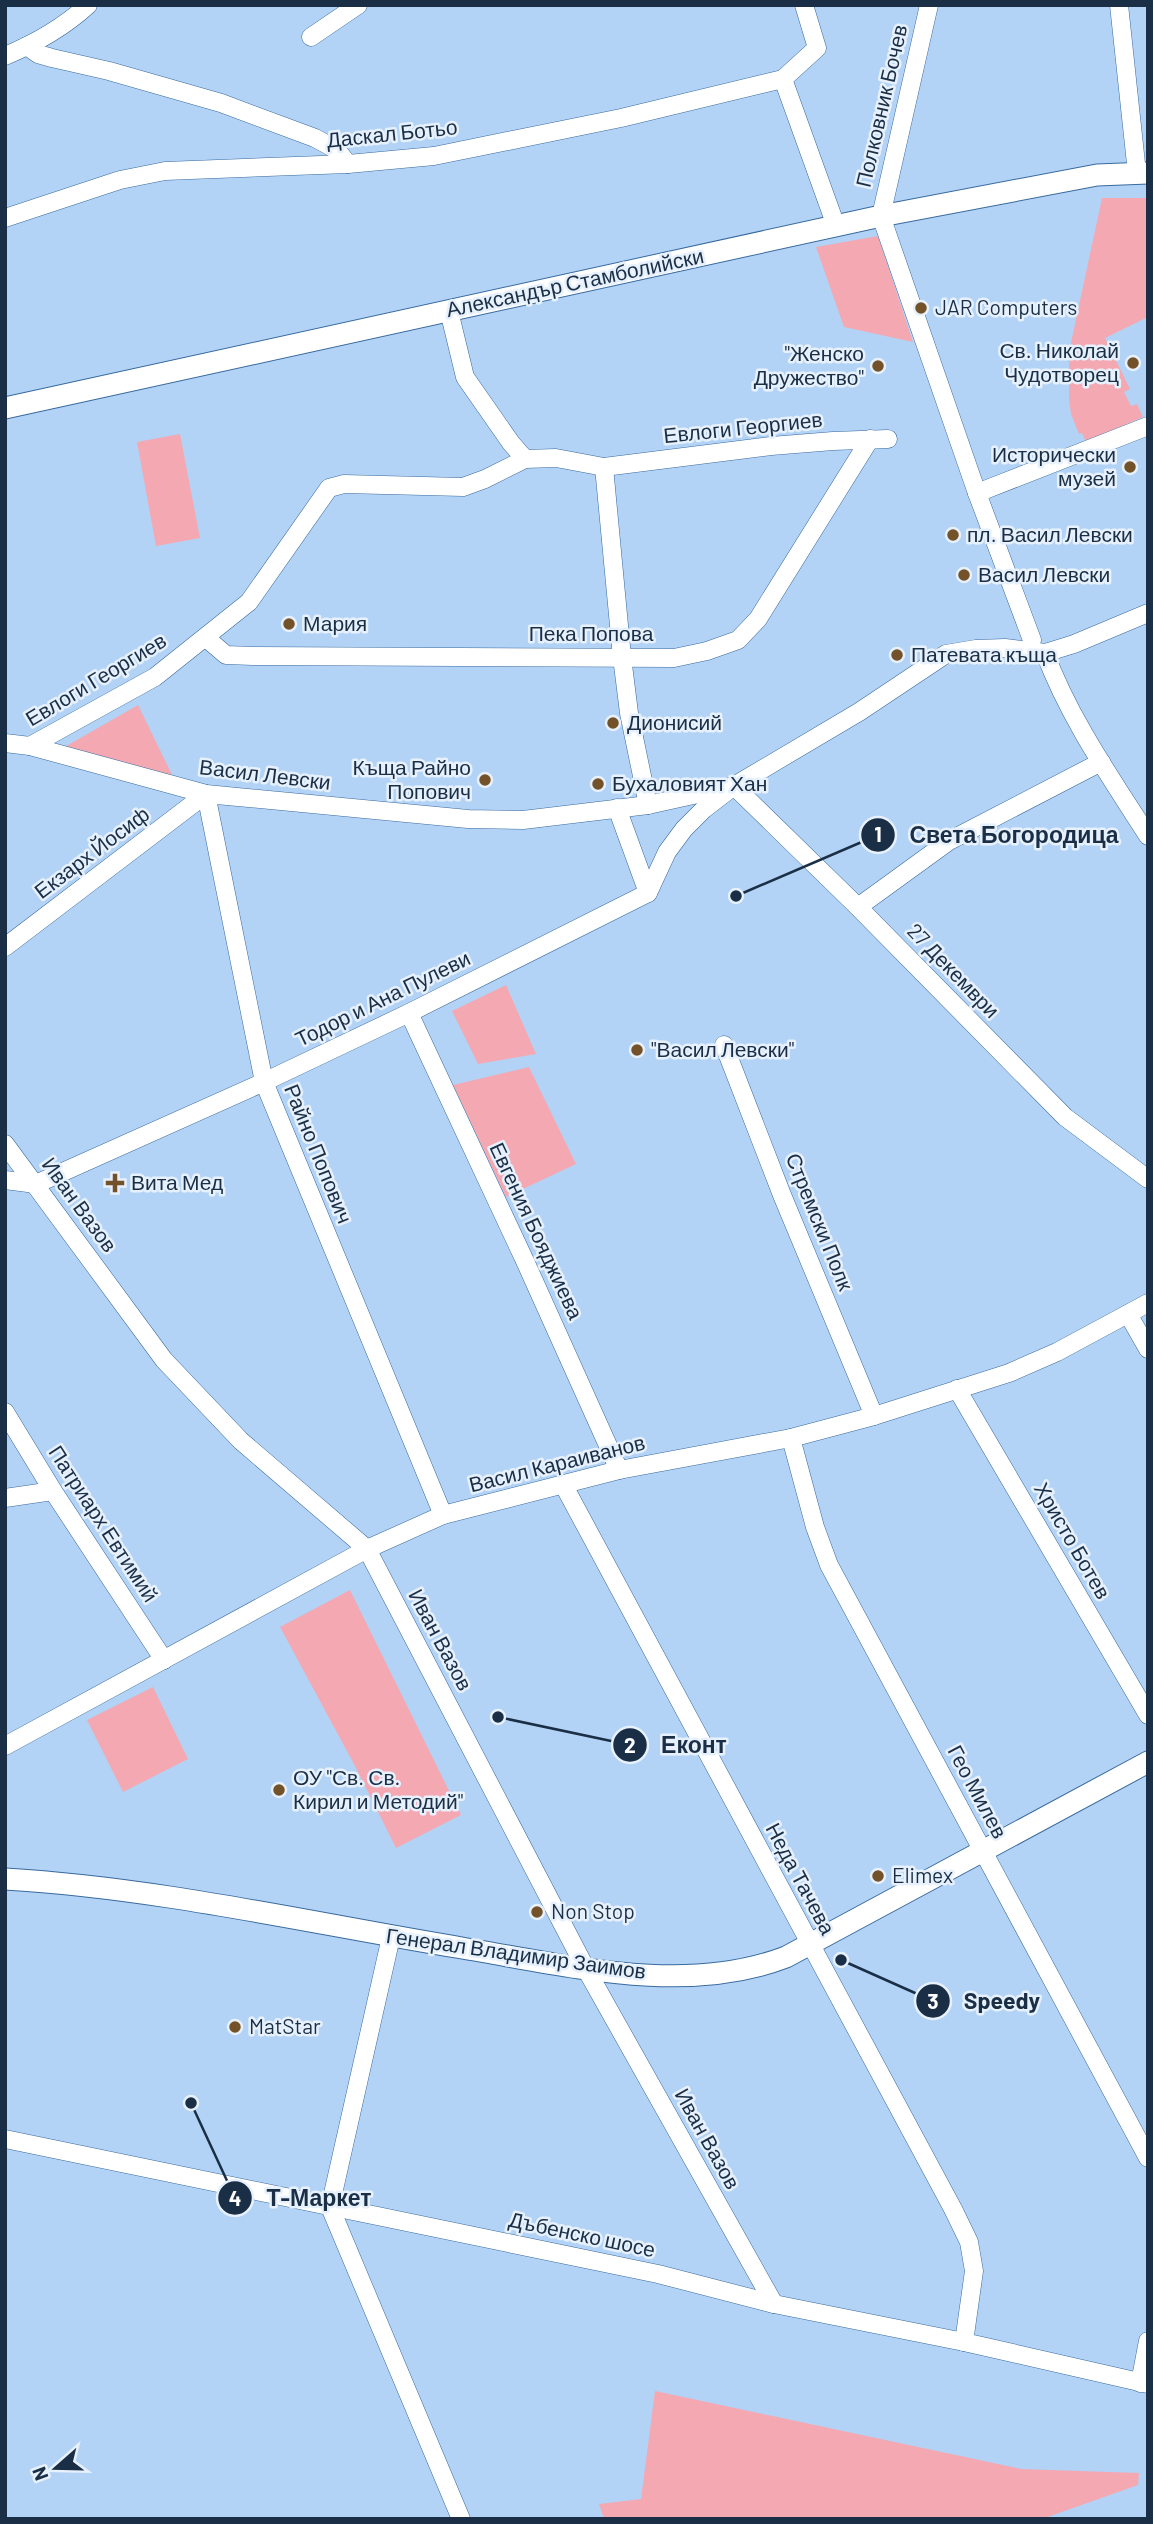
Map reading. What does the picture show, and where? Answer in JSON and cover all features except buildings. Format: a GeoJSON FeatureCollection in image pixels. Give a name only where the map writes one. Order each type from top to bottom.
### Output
{"type":"FeatureCollection","features":[{"type":"Feature","properties":{"kind":"street"},"geometry":{"type":"LineString","coordinates":[[5,56],[61,28],[88,5]]}},
{"type":"Feature","properties":{"kind":"street"},"geometry":{"type":"LineString","coordinates":[[311,37],[358,5]]}},
{"type":"Feature","properties":{"kind":"street"},"geometry":{"type":"LineString","coordinates":[[804,5],[817,48],[783,79],[836,226]]}},
{"type":"Feature","properties":{"kind":"street","name":"Полковник Бочев"},"geometry":{"type":"LineString","coordinates":[[881,216],[929,5]]}},
{"type":"Feature","properties":{"kind":"street"},"geometry":{"type":"LineString","coordinates":[[1119,5],[1142,173]]}},
{"type":"Feature","properties":{"kind":"street"},"geometry":{"type":"LineString","coordinates":[[27,46],[38,54],[221,103],[316,138],[337,150],[348,164]]}},
{"type":"Feature","properties":{"kind":"street","name":"Даскал Ботьо"},"geometry":{"type":"LineString","coordinates":[[5,218],[120,180],[165,171],[348,164],[434,156],[621,118],[783,79]]}},
{"type":"Feature","properties":{"kind":"street","name":"Александър Стамболийски"},"geometry":{"type":"LineString","coordinates":[[5,408],[881,216],[1097,176],[1142,173]]}},
{"type":"Feature","properties":{"kind":"street"},"geometry":{"type":"LineString","coordinates":[[881,216],[977,493],[1032,640]]}},
{"type":"Feature","properties":{"kind":"street"},"geometry":{"type":"LineString","coordinates":[[449,311],[465,377],[510,443],[525,459]]}},
{"type":"Feature","properties":{"kind":"street"},"geometry":{"type":"LineString","coordinates":[[977,493],[1148,426]]}},
{"type":"Feature","properties":{"kind":"street","name":"Евлоги Георгиев"},"geometry":{"type":"LineString","coordinates":[[30,746],[155,677],[249,602],[329,488],[344,484],[463,487],[525,459],[555,458],[604,467],[771,446],[879,439]]}},
{"type":"Feature","properties":{"kind":"street","name":"Пека Попова"},"geometry":{"type":"LineString","coordinates":[[206,638],[226,655],[253,656],[674,658],[708,651],[738,640],[758,619],[879,439]]}},
{"type":"Feature","properties":{"kind":"street"},"geometry":{"type":"LineString","coordinates":[[604,467],[629,713],[648,805]]}},
{"type":"Feature","properties":{"kind":"street","name":"Васил Левски"},"geometry":{"type":"LineString","coordinates":[[5,743],[30,746],[206,794],[468,819],[523,820],[648,805],[734,786],[859,712],[946,654],[1005,648],[1045,653],[1074,644],[1148,613]]}},
{"type":"Feature","properties":{"kind":"street"},"geometry":{"type":"LineString","coordinates":[[1045,653],[1054,678],[1101,762],[1148,836]]}},
{"type":"Feature","properties":{"kind":"street"},"geometry":{"type":"LineString","coordinates":[[858,907],[949,841],[1101,762]]}},
{"type":"Feature","properties":{"kind":"street"},"geometry":{"type":"LineString","coordinates":[[648,892],[667,852],[684,829],[704,809],[734,786]]}},
{"type":"Feature","properties":{"kind":"street","name":"27 Декември"},"geometry":{"type":"LineString","coordinates":[[734,786],[1065,1116],[1148,1179]]}},
{"type":"Feature","properties":{"kind":"street","name":"Екзарх Йосиф"},"geometry":{"type":"LineString","coordinates":[[5,947],[206,794]]}},
{"type":"Feature","properties":{"kind":"street","name":"Райно Попович"},"geometry":{"type":"LineString","coordinates":[[206,794],[264,1082],[443,1515]]}},
{"type":"Feature","properties":{"kind":"street"},"geometry":{"type":"LineString","coordinates":[[617,808],[648,892]]}},
{"type":"Feature","properties":{"kind":"street","name":"Тодор и Ана Пулеви"},"geometry":{"type":"LineString","coordinates":[[36,1184],[264,1082],[409,1013],[648,892]]}},
{"type":"Feature","properties":{"kind":"street","name":"Евгения Бояджиева"},"geometry":{"type":"LineString","coordinates":[[409,1013],[620,1470]]}},
{"type":"Feature","properties":{"kind":"street","name":"Стремски Полк"},"geometry":{"type":"LineString","coordinates":[[724,1045],[782,1195],[874,1416]]}},
{"type":"Feature","properties":{"kind":"street","name":"Иван Вазов"},"geometry":{"type":"LineString","coordinates":[[5,1144],[164,1360],[241,1441],[367,1549],[586,1969],[774,2304]]}},
{"type":"Feature","properties":{"kind":"street"},"geometry":{"type":"LineString","coordinates":[[5,1180],[36,1184]]}},
{"type":"Feature","properties":{"kind":"street","name":"Васил Караиванов"},"geometry":{"type":"LineString","coordinates":[[5,1746],[367,1549],[443,1515],[620,1470],[791,1438],[874,1416],[1009,1373],[1057,1352],[1148,1303]]}},
{"type":"Feature","properties":{"kind":"street"},"geometry":{"type":"LineString","coordinates":[[1128,1314],[1148,1349]]}},
{"type":"Feature","properties":{"kind":"street","name":"Христо Ботев"},"geometry":{"type":"LineString","coordinates":[[957,1389],[1148,1715]]}},
{"type":"Feature","properties":{"kind":"street","name":"Патриарх Евтимий"},"geometry":{"type":"LineString","coordinates":[[5,1412],[53,1491],[164,1660]]}},
{"type":"Feature","properties":{"kind":"street","name":"Гео Милев"},"geometry":{"type":"LineString","coordinates":[[791,1438],[815,1527],[829,1566],[1148,2158]]}},
{"type":"Feature","properties":{"kind":"street","name":"Неда Тачева"},"geometry":{"type":"LineString","coordinates":[[563,1484],[969,2242],[974,2271],[964,2342]]}},
{"type":"Feature","properties":{"kind":"street"},"geometry":{"type":"LineString","coordinates":[[5,1498],[53,1491]]}},
{"type":"Feature","properties":{"kind":"street","name":"Генерал Владимир Заимов"},"geometry":{"type":"LineString","coordinates":[[5,1879],[120,1888],[586,1969],[684,1977],[712,1976],[766,1965],[809,1945],[1148,1762]]}},
{"type":"Feature","properties":{"kind":"street"},"geometry":{"type":"LineString","coordinates":[[391,1937],[330,2207],[461,2519]]}},
{"type":"Feature","properties":{"kind":"street","name":"Дъбенско шосе"},"geometry":{"type":"LineString","coordinates":[[5,2139],[658,2274],[774,2304],[964,2342],[1144,2383]]}},
{"type":"Feature","properties":{"kind":"street"},"geometry":{"type":"LineString","coordinates":[[1144,2383],[1148,2340]]}},
{"type":"Feature","properties":{"kind":"shaded area"},"geometry":{"type":"Polygon","coordinates":[[[1102,198],[1148,198],[1148,317],[1105,338],[1130,389],[1124,392],[1131,406],[1137,404],[1143,417],[1086,442],[1082,433],[1079,434],[1071,414],[1069,352],[1102,198]]]}},
{"type":"Feature","properties":{"kind":"shaded area"},"geometry":{"type":"Polygon","coordinates":[[[878,236],[913,342],[844,327],[816,247],[878,236]]]}},
{"type":"Feature","properties":{"kind":"shaded area"},"geometry":{"type":"Polygon","coordinates":[[[180,434],[200,538],[156,546],[137,442],[180,434]]]}},
{"type":"Feature","properties":{"kind":"shaded area"},"geometry":{"type":"Polygon","coordinates":[[[138,705],[178,787],[54,753],[138,705]]]}},
{"type":"Feature","properties":{"kind":"shaded area"},"geometry":{"type":"Polygon","coordinates":[[[506,985],[536,1054],[478,1064],[452,1011],[506,985]]]}},
{"type":"Feature","properties":{"kind":"shaded area"},"geometry":{"type":"Polygon","coordinates":[[[529,1067],[576,1164],[506,1197],[453,1085],[529,1067]]]}},
{"type":"Feature","properties":{"kind":"shaded area"},"geometry":{"type":"Polygon","coordinates":[[[350,1590],[461,1815],[396,1848],[280,1627],[350,1590]]]}},
{"type":"Feature","properties":{"kind":"shaded area"},"geometry":{"type":"Polygon","coordinates":[[[153,1687],[188,1759],[123,1792],[87,1720],[153,1687]]]}},
{"type":"Feature","properties":{"kind":"shaded area"},"geometry":{"type":"Polygon","coordinates":[[[655,2391],[1021,2469],[1139,2473],[1138,2485],[1042,2519],[604,2519],[599,2504],[641,2499],[655,2391]]]}},
{"type":"Feature","properties":{"kind":"place","name":"JAR Computers"},"geometry":{"type":"Point","coordinates":[921,308]}},
{"type":"Feature","properties":{"kind":"place","name":"Св. Николай Чудотворец"},"geometry":{"type":"Point","coordinates":[1133,363]}},
{"type":"Feature","properties":{"kind":"place","name":"\"Женско Дружество\""},"geometry":{"type":"Point","coordinates":[878,366]}},
{"type":"Feature","properties":{"kind":"place","name":"Исторически музей"},"geometry":{"type":"Point","coordinates":[1130,467]}},
{"type":"Feature","properties":{"kind":"place","name":"пл. Васил Левски"},"geometry":{"type":"Point","coordinates":[953,535]}},
{"type":"Feature","properties":{"kind":"place","name":"Васил Левски"},"geometry":{"type":"Point","coordinates":[964,575]}},
{"type":"Feature","properties":{"kind":"place","name":"Мария"},"geometry":{"type":"Point","coordinates":[289,624]}},
{"type":"Feature","properties":{"kind":"place","name":"Патевата къща"},"geometry":{"type":"Point","coordinates":[897,655]}},
{"type":"Feature","properties":{"kind":"place","name":"Дионисий"},"geometry":{"type":"Point","coordinates":[613,723]}},
{"type":"Feature","properties":{"kind":"place","name":"Къща Райно Попович"},"geometry":{"type":"Point","coordinates":[485,780]}},
{"type":"Feature","properties":{"kind":"place","name":"Бухаловият Хан"},"geometry":{"type":"Point","coordinates":[598,784]}},
{"type":"Feature","properties":{"kind":"place","name":"Света Богородица"},"geometry":{"type":"Point","coordinates":[736,896]}},
{"type":"Feature","properties":{"kind":"place","name":"\"Васил Левски\""},"geometry":{"type":"Point","coordinates":[637,1050]}},
{"type":"Feature","properties":{"kind":"place","name":"Вита Мед"},"geometry":{"type":"Point","coordinates":[115,1183]}},
{"type":"Feature","properties":{"kind":"place","name":"Еконт"},"geometry":{"type":"Point","coordinates":[498,1717]}},
{"type":"Feature","properties":{"kind":"place","name":"ОУ \"Св. Св. Кирил и Методий\""},"geometry":{"type":"Point","coordinates":[279,1790]}},
{"type":"Feature","properties":{"kind":"place","name":"Elimex"},"geometry":{"type":"Point","coordinates":[878,1876]}},
{"type":"Feature","properties":{"kind":"place","name":"Non Stop"},"geometry":{"type":"Point","coordinates":[537,1912]}},
{"type":"Feature","properties":{"kind":"place","name":"Speedy"},"geometry":{"type":"Point","coordinates":[841,1960]}},
{"type":"Feature","properties":{"kind":"place","name":"MatStar"},"geometry":{"type":"Point","coordinates":[235,2027]}},
{"type":"Feature","properties":{"kind":"place","name":"Т-Маркет"},"geometry":{"type":"Point","coordinates":[191,2103]}}]}
